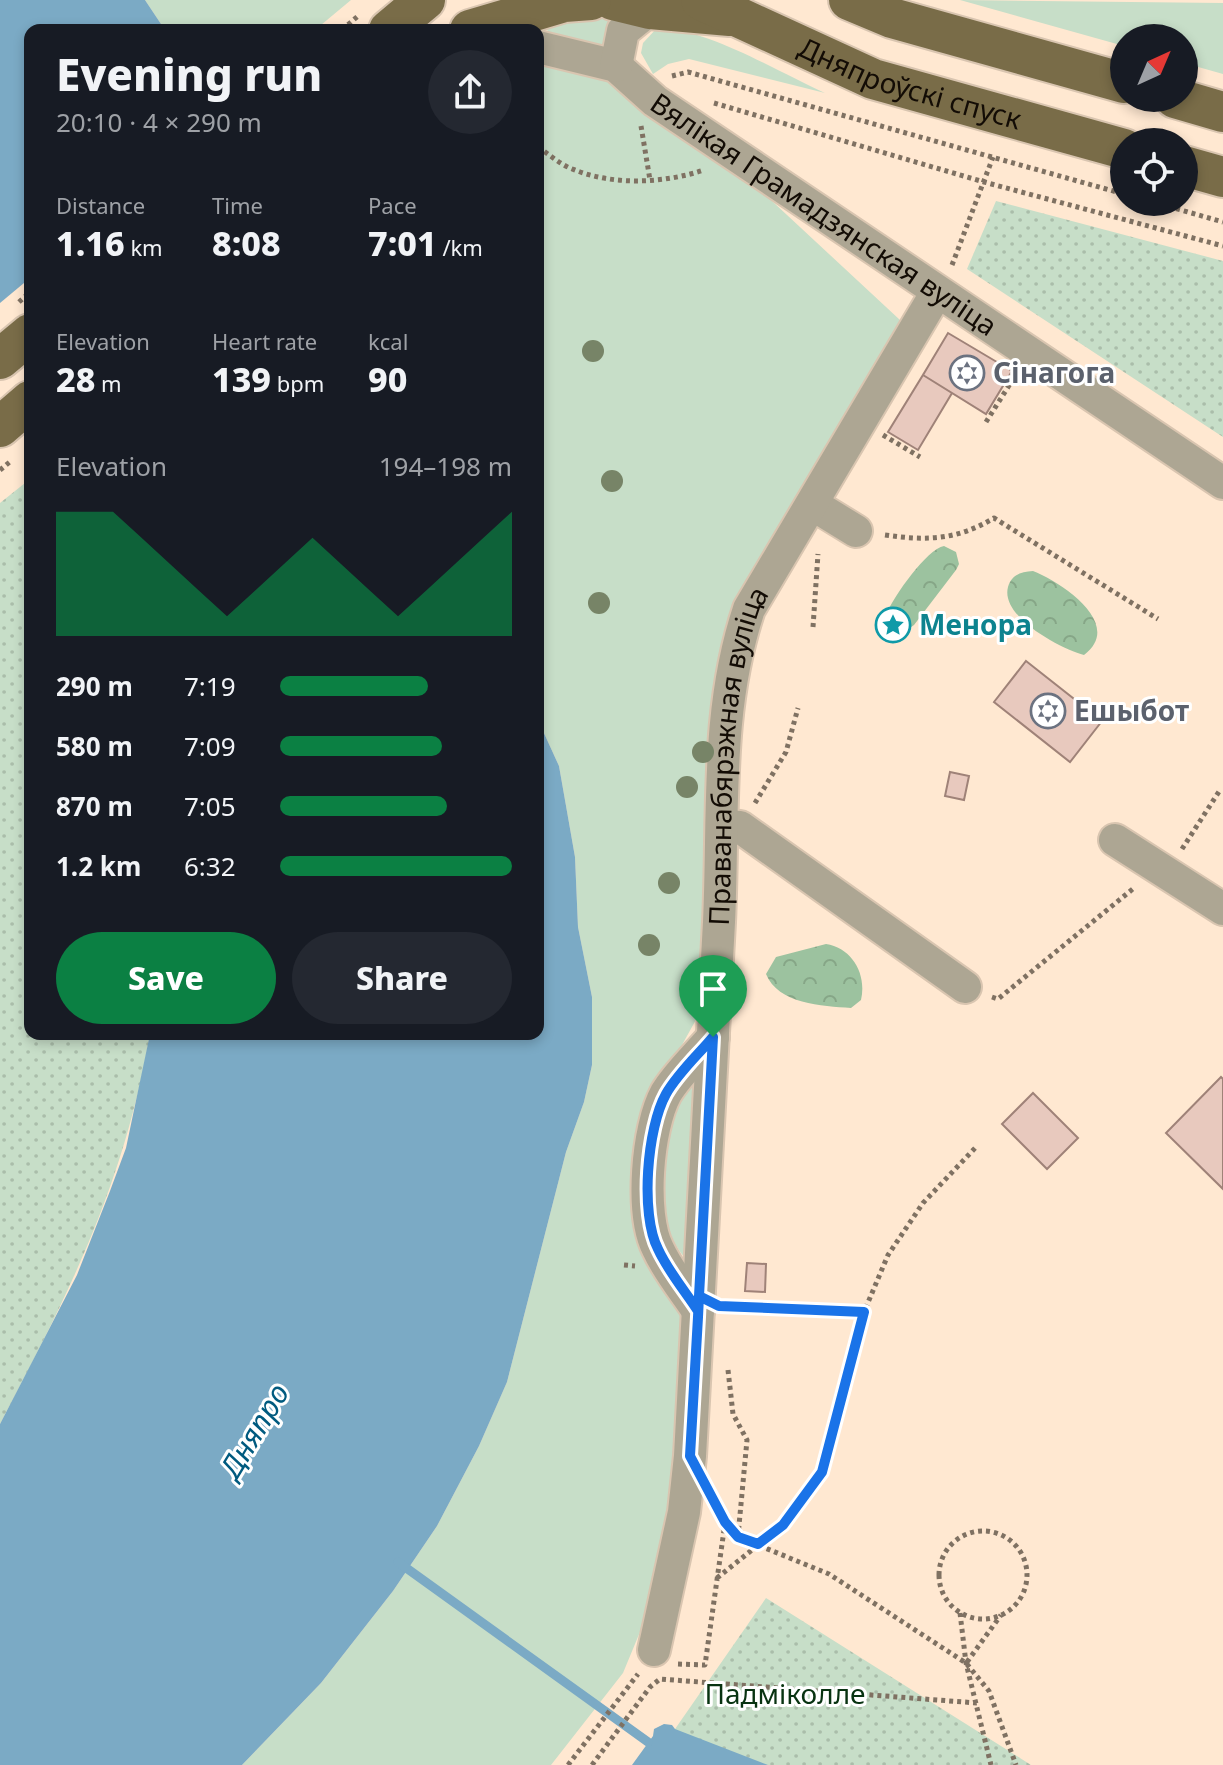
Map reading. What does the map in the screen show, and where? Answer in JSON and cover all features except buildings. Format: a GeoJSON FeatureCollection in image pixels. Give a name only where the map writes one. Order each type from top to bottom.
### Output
{"type":"FeatureCollection","features":[{"type":"Feature","properties":{"kind":"main road"},"geometry":{"type":"LineString","coordinates":[[396,24],[425,0]]}},
{"type":"Feature","properties":{"kind":"main road"},"geometry":{"type":"LineString","coordinates":[[477,24],[506,0]]}},
{"type":"Feature","properties":{"kind":"main road"},"geometry":{"type":"LineString","coordinates":[[490,24],[564,2],[591,0]]}},
{"type":"Feature","properties":{"kind":"main road","name":"Дняпроўскі спуск"},"geometry":{"type":"LineString","coordinates":[[849,0],[892,18],[1110,79]]}},
{"type":"Feature","properties":{"kind":"main road","name":"Дняпроўскі спуск"},"geometry":{"type":"LineString","coordinates":[[632,4],[716,8],[873,79],[1110,145]]}},
{"type":"Feature","properties":{"kind":"main road"},"geometry":{"type":"LineString","coordinates":[[1198,105],[1223,112]]}},
{"type":"Feature","properties":{"kind":"main road"},"geometry":{"type":"LineString","coordinates":[[1198,170],[1223,177]]}},
{"type":"Feature","properties":{"kind":"main road"},"geometry":{"type":"LineString","coordinates":[[0,359],[24,339]]}},
{"type":"Feature","properties":{"kind":"main road"},"geometry":{"type":"LineString","coordinates":[[0,427],[24,406]]}},
{"type":"Feature","properties":{"kind":"street"},"geometry":{"type":"LineString","coordinates":[[616,66],[632,4]]}},
{"type":"Feature","properties":{"kind":"street","name":"Вялікая Грамадзянская вуліца"},"geometry":{"type":"LineString","coordinates":[[544,48],[616,66],[655,101],[943,282],[1223,483]]}},
{"type":"Feature","properties":{"kind":"street","name":"Праванабярэжная вуліца"},"geometry":{"type":"LineString","coordinates":[[650,1656],[684,1512],[690,1456],[713,1037],[732,827],[724,716],[733,656],[749,609],[943,282]]}},
{"type":"Feature","properties":{"kind":"street"},"geometry":{"type":"LineString","coordinates":[[807,513],[856,531]]}},
{"type":"Feature","properties":{"kind":"street"},"geometry":{"type":"LineString","coordinates":[[732,827],[965,987]]}},
{"type":"Feature","properties":{"kind":"street"},"geometry":{"type":"LineString","coordinates":[[1115,840],[1223,909]]}},
{"type":"Feature","properties":{"kind":"street"},"geometry":{"type":"LineString","coordinates":[[699,1304],[658,1249],[650,1227],[648,1196],[652,1143],[667,1093],[713,1037]]}},
{"type":"Feature","properties":{"kind":"path"},"geometry":{"type":"LineString","coordinates":[[650,180],[639,114],[655,101],[671,76],[688,72],[1110,190]]}},
{"type":"Feature","properties":{"kind":"path"},"geometry":{"type":"LineString","coordinates":[[701,99],[984,182],[1223,246]]}},
{"type":"Feature","properties":{"kind":"path"},"geometry":{"type":"LineString","coordinates":[[544,151],[575,170],[632,181],[684,177],[707,169]]}},
{"type":"Feature","properties":{"kind":"path"},"geometry":{"type":"LineString","coordinates":[[943,282],[993,157]]}},
{"type":"Feature","properties":{"kind":"path"},"geometry":{"type":"LineString","coordinates":[[1198,215],[1223,222]]}},
{"type":"Feature","properties":{"kind":"path"},"geometry":{"type":"LineString","coordinates":[[986,422],[1018,372]]}},
{"type":"Feature","properties":{"kind":"path"},"geometry":{"type":"LineString","coordinates":[[878,432],[920,457]]}},
{"type":"Feature","properties":{"kind":"path"},"geometry":{"type":"LineString","coordinates":[[807,513],[819,536],[813,627]]}},
{"type":"Feature","properties":{"kind":"path"},"geometry":{"type":"LineString","coordinates":[[856,531],[927,541],[969,533],[994,518],[1158,619]]}},
{"type":"Feature","properties":{"kind":"path"},"geometry":{"type":"LineString","coordinates":[[732,827],[786,752],[798,708]]}},
{"type":"Feature","properties":{"kind":"path"},"geometry":{"type":"LineString","coordinates":[[965,987],[998,999],[1162,871],[1220,790]]}},
{"type":"Feature","properties":{"kind":"path"},"geometry":{"type":"LineString","coordinates":[[717,1578],[783,1525],[822,1472],[864,1312],[888,1255],[923,1203],[977,1146]]}},
{"type":"Feature","properties":{"kind":"path"},"geometry":{"type":"LineString","coordinates":[[699,1304],[864,1312]]}},
{"type":"Feature","properties":{"kind":"path"},"geometry":{"type":"LineString","coordinates":[[727,1368],[733,1414],[747,1440],[738,1537]]}},
{"type":"Feature","properties":{"kind":"path"},"geometry":{"type":"LineString","coordinates":[[690,1456],[725,1522],[738,1537],[829,1574],[966,1663],[989,1691],[1016,1765]]}},
{"type":"Feature","properties":{"kind":"path"},"geometry":{"type":"LineString","coordinates":[[568,1765],[650,1656],[705,1665],[725,1522]]}},
{"type":"Feature","properties":{"kind":"path"},"geometry":{"type":"LineString","coordinates":[[966,1663],[1002,1615],[1022,1597],[1027,1570],[1016,1545],[992,1532],[978,1531],[953,1542],[939,1565],[942,1592],[960,1613],[966,1663],[991,1765]]}},
{"type":"Feature","properties":{"kind":"path"},"geometry":{"type":"LineString","coordinates":[[960,1613],[987,1619],[1002,1615]]}},
{"type":"Feature","properties":{"kind":"path"},"geometry":{"type":"LineString","coordinates":[[592,1765],[650,1687],[660,1679],[977,1703]]}},
{"type":"Feature","properties":{"kind":"green space"},"geometry":{"type":"Polygon","coordinates":[[[145,0],[351,0],[322,24],[161,24],[145,0]]]}},
{"type":"Feature","properties":{"kind":"green space"},"geometry":{"type":"Polygon","coordinates":[[[960,0],[1223,3],[1223,74],[1198,67],[1198,24],[1110,24],[1110,42],[960,0]]]}},
{"type":"Feature","properties":{"kind":"green space"},"geometry":{"type":"Polygon","coordinates":[[[602,16],[609,21],[601,51],[551,34],[544,27],[546,22],[602,16]]]}},
{"type":"Feature","properties":{"kind":"green space"},"geometry":{"type":"Polygon","coordinates":[[[657,28],[698,35],[720,43],[825,93],[689,59],[668,64],[653,74],[641,53],[643,43],[657,28]]]}},
{"type":"Feature","properties":{"kind":"green space"},"geometry":{"type":"Polygon","coordinates":[[[544,63],[593,67],[730,162],[900,320],[746,593],[703,1007],[661,1083],[641,1140],[684,1319],[673,1512],[647,1615],[623,1673],[551,1765],[242,1765],[321,1683],[393,1591],[437,1526],[479,1446],[507,1382],[566,1152],[584,1102],[592,1065],[592,997],[578,927],[575,857],[559,766],[544,733],[544,63]]]}},
{"type":"Feature","properties":{"kind":"green space"},"geometry":{"type":"Polygon","coordinates":[[[996,201],[1223,261],[1223,437],[967,269],[996,201]]]}},
{"type":"Feature","properties":{"kind":"green space"},"geometry":{"type":"Polygon","coordinates":[[[24,484],[24,1040],[149,1040],[125,1139],[92,1235],[0,1424],[0,503],[24,484]]]}},
{"type":"Feature","properties":{"kind":"green space"},"geometry":{"type":"Polygon","coordinates":[[[944,546],[956,552],[959,564],[956,570],[914,625],[907,630],[898,630],[887,613],[891,605],[920,564],[944,546]]]}},
{"type":"Feature","properties":{"kind":"green space"},"geometry":{"type":"Polygon","coordinates":[[[1033,571],[1072,594],[1093,618],[1097,630],[1095,643],[1084,655],[1034,630],[1013,609],[1008,598],[1012,579],[1018,574],[1033,571]]]}},
{"type":"Feature","properties":{"kind":"green space"},"geometry":{"type":"Polygon","coordinates":[[[826,944],[843,951],[856,964],[862,981],[861,1000],[851,1008],[802,1002],[780,992],[766,974],[776,957],[826,944]]]}},
{"type":"Feature","properties":{"kind":"green space"},"geometry":{"type":"Polygon","coordinates":[[[694,1076],[701,1077],[686,1259],[674,1241],[666,1218],[664,1168],[675,1117],[694,1076]]]}},
{"type":"Feature","properties":{"kind":"green space","name":"Падміколле"},"geometry":{"type":"Polygon","coordinates":[[[766,1598],[1031,1765],[650,1765],[766,1598]]]}},
{"type":"Feature","properties":{"kind":"water"},"geometry":{"type":"Polygon","coordinates":[[[0,0],[145,0],[161,24],[24,24],[24,463],[0,422],[0,0]]]}},
{"type":"Feature","properties":{"kind":"water","name":"Дняпро"},"geometry":{"type":"Polygon","coordinates":[[[544,733],[559,766],[575,857],[578,927],[592,997],[592,1065],[584,1102],[566,1152],[507,1382],[479,1446],[437,1526],[393,1591],[321,1683],[242,1765],[0,1765],[0,1424],[77,1275],[126,1148],[149,1040],[544,1040],[544,733]]]}},
{"type":"Feature","properties":{"kind":"water"},"geometry":{"type":"Polygon","coordinates":[[[664,1724],[768,1765],[632,1765],[653,1736],[654,1729],[664,1724]]]}},
{"type":"Feature","properties":{"kind":"pier"},"geometry":{"type":"Polygon","coordinates":[[[24,283],[24,464],[21,466],[0,430],[0,303],[24,283]]]}},
{"type":"Feature","properties":{"kind":"waterway"},"geometry":{"type":"LineString","coordinates":[[398,1562],[648,1742]]}},
{"type":"Feature","properties":{"kind":"place","name":"Сінагога"},"geometry":{"type":"Point","coordinates":[967,373]}},
{"type":"Feature","properties":{"kind":"place","name":"Менора"},"geometry":{"type":"Point","coordinates":[893,625]}},
{"type":"Feature","properties":{"kind":"place","name":"Ешыбот"},"geometry":{"type":"Point","coordinates":[1048,711]}},
{"type":"Feature","properties":{"kind":"route"},"geometry":{"type":"LineString","coordinates":[[713,1037],[667,1093],[659,1113],[652,1143],[648,1196],[650,1227],[658,1249],[698,1311],[699,1296],[719,1306],[864,1312],[822,1472],[783,1525],[758,1544],[738,1537],[725,1522],[690,1456],[698,1311],[709,1123],[713,1037]]}}]}
